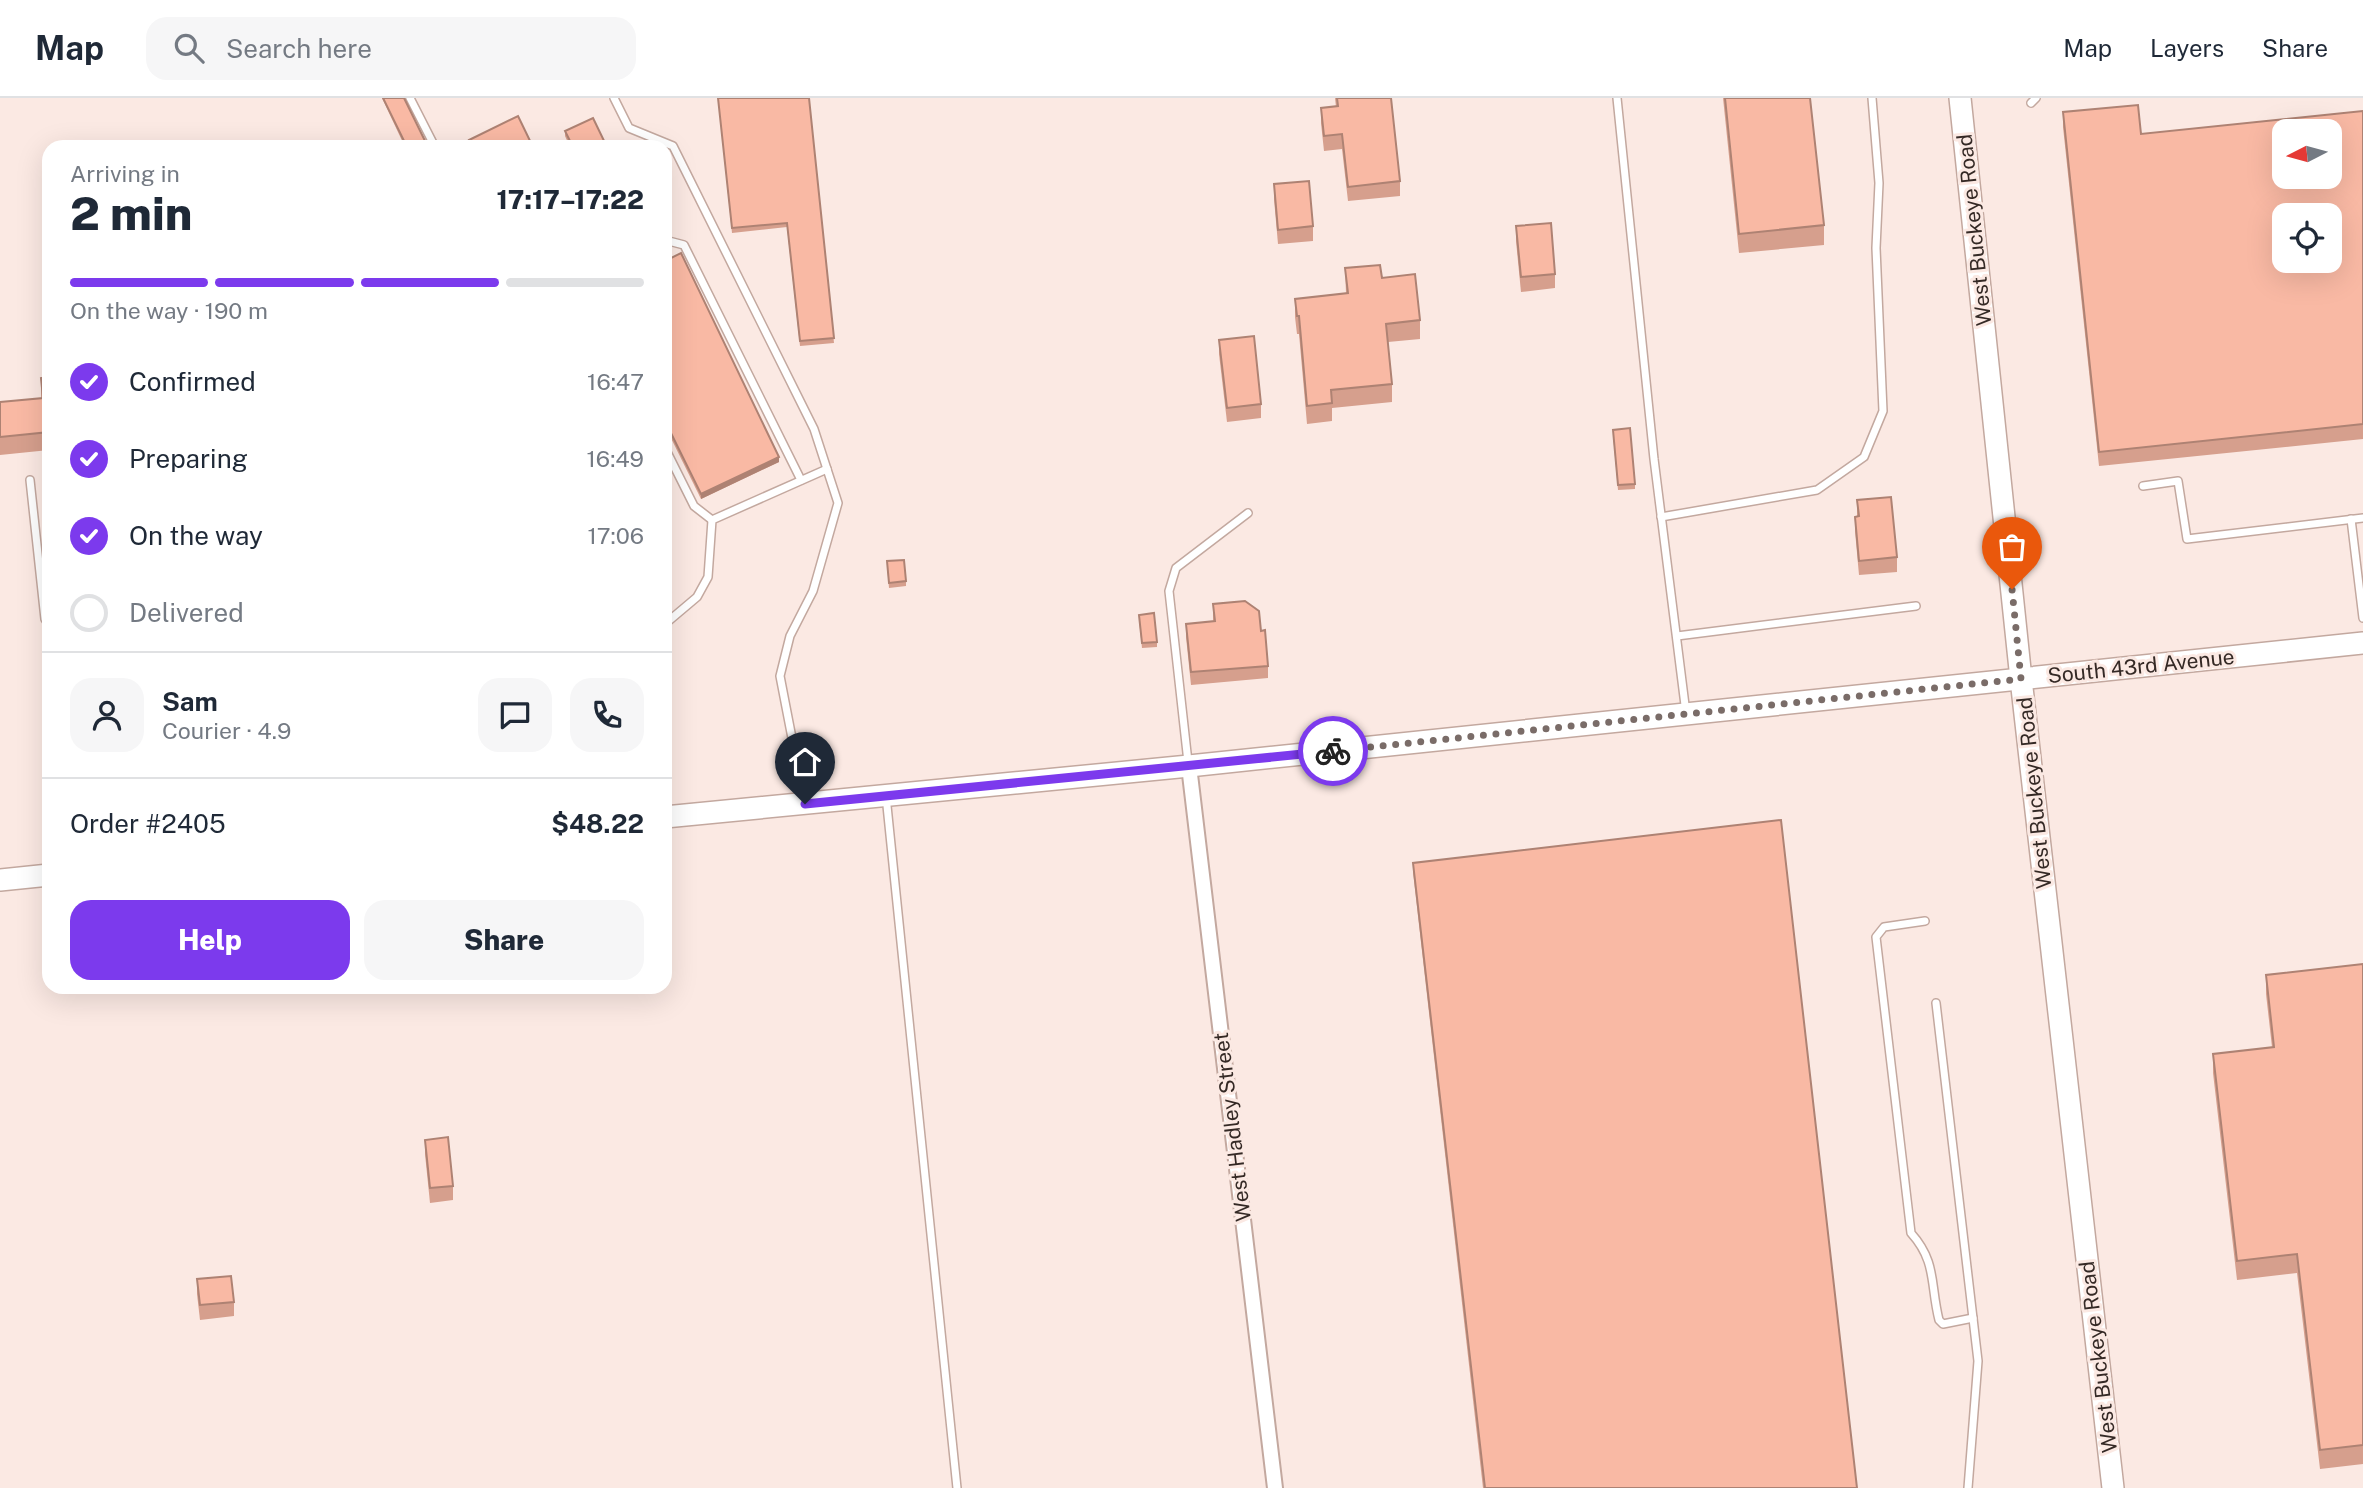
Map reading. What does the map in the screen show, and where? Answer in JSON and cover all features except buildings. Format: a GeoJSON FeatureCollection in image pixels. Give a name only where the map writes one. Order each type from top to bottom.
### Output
{"type":"FeatureCollection","features":[{"type":"Feature","properties":{"kind":"main road","name":"West Buckeye Road"},"geometry":{"type":"LineString","coordinates":[[1960,98],[2021,679],[2113,1488]]}},
{"type":"Feature","properties":{"kind":"main road","name":"South 43rd Avenue"},"geometry":{"type":"LineString","coordinates":[[672,816],[1188,766],[2363,643]]}},
{"type":"Feature","properties":{"kind":"main road"},"geometry":{"type":"LineString","coordinates":[[0,880],[42,876]]}},
{"type":"Feature","properties":{"kind":"street","name":"West Hadley Street"},"geometry":{"type":"LineString","coordinates":[[1188,766],[1275,1488]]}},
{"type":"Feature","properties":{"kind":"lane"},"geometry":{"type":"LineString","coordinates":[[410,98],[431,140]]}},
{"type":"Feature","properties":{"kind":"lane"},"geometry":{"type":"LineString","coordinates":[[614,98],[629,128],[658,140]]}},
{"type":"Feature","properties":{"kind":"lane"},"geometry":{"type":"LineString","coordinates":[[1617,98],[1661,517],[1686,714]]}},
{"type":"Feature","properties":{"kind":"lane"},"geometry":{"type":"LineString","coordinates":[[1661,517],[1817,490],[1864,457],[1883,411],[1876,248],[1880,183],[1872,98]]}},
{"type":"Feature","properties":{"kind":"lane"},"geometry":{"type":"LineString","coordinates":[[672,146],[814,429],[838,503],[813,591],[790,636],[780,676],[805,804]]}},
{"type":"Feature","properties":{"kind":"lane"},"geometry":{"type":"LineString","coordinates":[[672,242],[684,245],[801,481]]}},
{"type":"Feature","properties":{"kind":"lane"},"geometry":{"type":"LineString","coordinates":[[672,462],[694,506],[712,520]]}},
{"type":"Feature","properties":{"kind":"lane"},"geometry":{"type":"LineString","coordinates":[[712,520],[827,469]]}},
{"type":"Feature","properties":{"kind":"lane"},"geometry":{"type":"LineString","coordinates":[[30,480],[42,591]]}},
{"type":"Feature","properties":{"kind":"lane"},"geometry":{"type":"LineString","coordinates":[[2143,486],[2178,481],[2187,538],[2363,518]]}},
{"type":"Feature","properties":{"kind":"lane"},"geometry":{"type":"LineString","coordinates":[[1188,766],[1169,591],[1177,568],[1248,513]]}},
{"type":"Feature","properties":{"kind":"lane"},"geometry":{"type":"LineString","coordinates":[[2351,519],[2363,618]]}},
{"type":"Feature","properties":{"kind":"lane"},"geometry":{"type":"LineString","coordinates":[[672,618],[697,597],[708,577],[712,520]]}},
{"type":"Feature","properties":{"kind":"lane"},"geometry":{"type":"LineString","coordinates":[[1677,636],[1916,606]]}},
{"type":"Feature","properties":{"kind":"lane"},"geometry":{"type":"LineString","coordinates":[[886,796],[957,1488]]}},
{"type":"Feature","properties":{"kind":"lane"},"geometry":{"type":"LineString","coordinates":[[1925,921],[1884,928],[1876,937],[1911,1233],[1929,1257],[1939,1320],[1942,1324],[1973,1318]]}},
{"type":"Feature","properties":{"kind":"lane"},"geometry":{"type":"LineString","coordinates":[[1936,1003],[1978,1361],[1968,1488]]}},
{"type":"Feature","properties":{"kind":"way so far"},"geometry":{"type":"LineString","coordinates":[[1333,751],[2021,679],[2012,589]]}},
{"type":"Feature","properties":{"kind":"route"},"geometry":{"type":"LineString","coordinates":[[805,804],[1333,751]]}}]}
